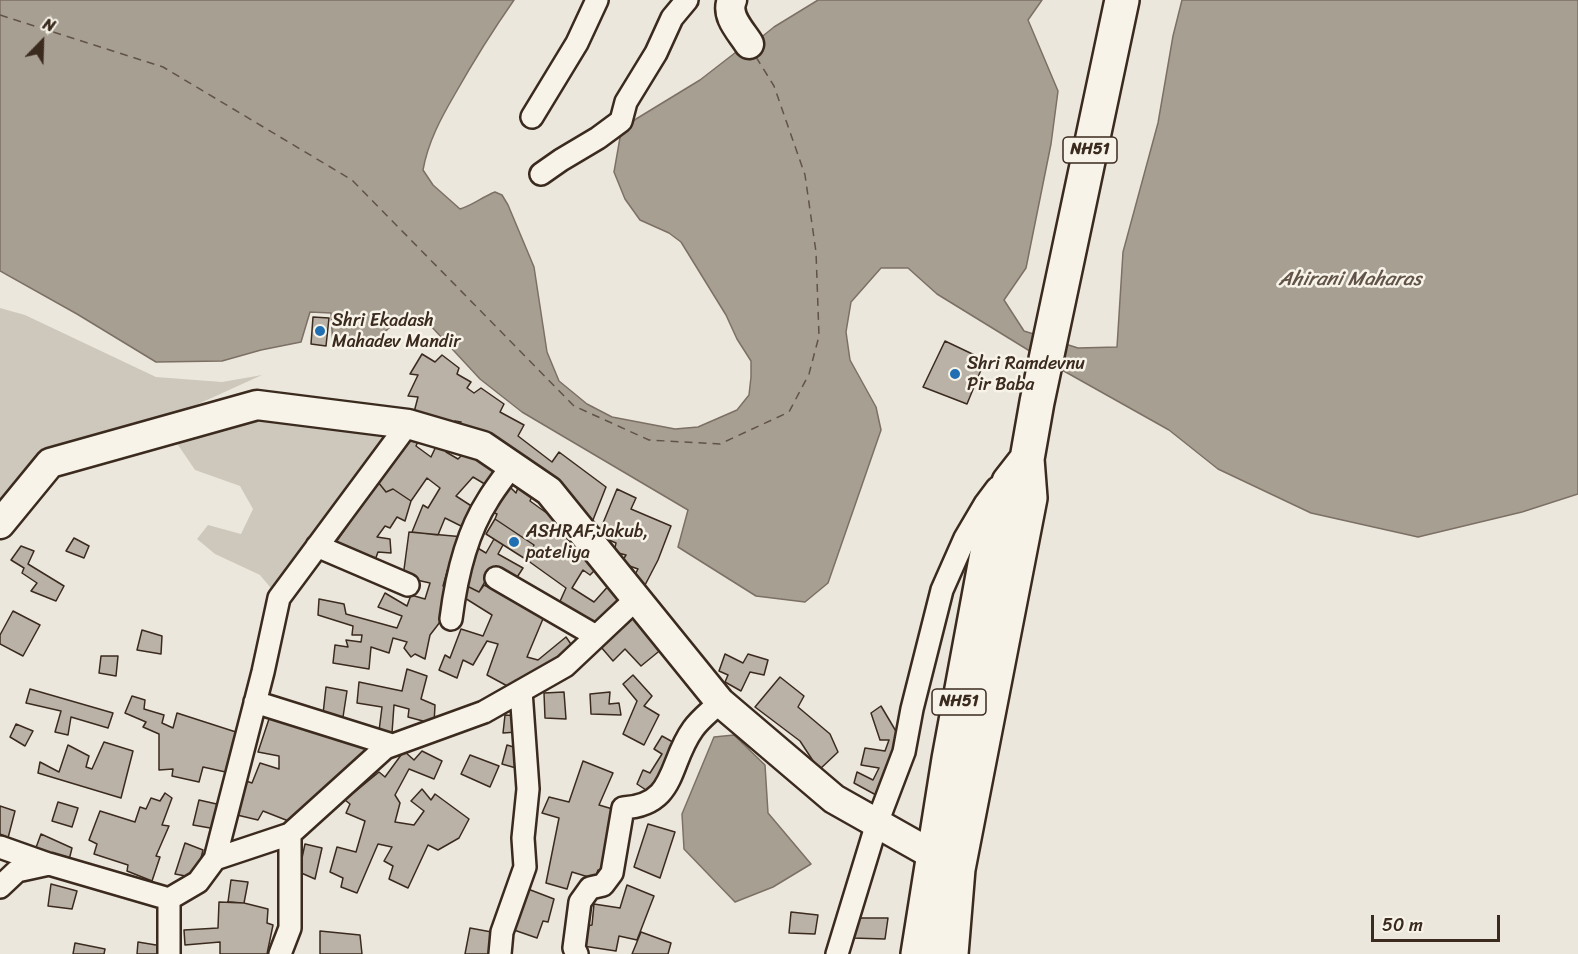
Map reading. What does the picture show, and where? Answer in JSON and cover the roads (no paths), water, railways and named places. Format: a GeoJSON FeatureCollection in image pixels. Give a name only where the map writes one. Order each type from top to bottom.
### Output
{"type":"FeatureCollection","features":[{"type":"Feature","properties":{"kind":"highway","name":"NH51"},"geometry":{"type":"LineString","coordinates":[[918,954],[945,861],[1030,498],[1027,459],[1037,402],[1122,0]]}},
{"type":"Feature","properties":{"kind":"highway","name":"NH51"},"geometry":{"type":"LineString","coordinates":[[945,861],[951,954]]}},
{"type":"Feature","properties":{"kind":"street"},"geometry":{"type":"LineString","coordinates":[[532,117],[577,43],[597,0]]}},
{"type":"Feature","properties":{"kind":"street"},"geometry":{"type":"LineString","coordinates":[[541,174],[621,121],[626,102],[656,53],[672,18],[687,0]]}},
{"type":"Feature","properties":{"kind":"street"},"geometry":{"type":"LineString","coordinates":[[728,2],[730,15],[749,44]]}},
{"type":"Feature","properties":{"kind":"street"},"geometry":{"type":"LineString","coordinates":[[0,524],[50,463],[257,405],[408,424],[483,446],[549,491],[635,600],[720,702],[834,799],[945,861]]}},
{"type":"Feature","properties":{"kind":"street"},"geometry":{"type":"LineString","coordinates":[[0,847],[49,864],[170,899],[198,882],[215,859],[279,598],[408,424]]}},
{"type":"Feature","properties":{"kind":"street"},"geometry":{"type":"LineString","coordinates":[[837,954],[877,823],[904,752],[912,709],[942,590],[965,538],[985,504],[1006,476],[1027,459]]}},
{"type":"Feature","properties":{"kind":"street"},"geometry":{"type":"LineString","coordinates":[[452,619],[455,586],[469,540],[487,501],[512,466]]}},
{"type":"Feature","properties":{"kind":"street"},"geometry":{"type":"LineString","coordinates":[[317,546],[408,585]]}},
{"type":"Feature","properties":{"kind":"street"},"geometry":{"type":"LineString","coordinates":[[496,578],[596,636]]}},
{"type":"Feature","properties":{"kind":"street"},"geometry":{"type":"LineString","coordinates":[[215,859],[290,834],[384,748],[484,712],[565,666],[635,600]]}},
{"type":"Feature","properties":{"kind":"street"},"geometry":{"type":"LineString","coordinates":[[500,954],[502,932],[525,867],[524,837],[528,789],[521,691]]}},
{"type":"Feature","properties":{"kind":"street"},"geometry":{"type":"LineString","coordinates":[[255,702],[392,745]]}},
{"type":"Feature","properties":{"kind":"street"},"geometry":{"type":"LineString","coordinates":[[577,954],[574,948],[580,902],[590,888],[603,885],[612,873],[623,808],[637,807],[661,794],[693,729],[720,702]]}},
{"type":"Feature","properties":{"kind":"street"},"geometry":{"type":"LineString","coordinates":[[280,954],[290,928],[290,834]]}},
{"type":"Feature","properties":{"kind":"street"},"geometry":{"type":"LineString","coordinates":[[0,887],[17,871],[49,864]]}},
{"type":"Feature","properties":{"kind":"street"},"geometry":{"type":"LineString","coordinates":[[169,954],[170,899]]}},
{"type":"Feature","properties":{"kind":"water","name":"Ahirani Maharas"},"geometry":{"type":"Polygon","coordinates":[[[0,0],[514,0],[476,58],[445,112],[432,140],[423,170],[433,185],[460,209],[495,192],[502,195],[534,267],[547,352],[559,381],[587,404],[612,417],[675,429],[698,427],[737,410],[749,395],[751,361],[681,242],[669,233],[640,220],[625,199],[614,172],[621,132],[636,119],[700,80],[740,49],[818,0],[1042,0],[1028,20],[1058,91],[1051,144],[1026,268],[1004,300],[1024,331],[1078,348],[1117,347],[1123,252],[1158,123],[1173,36],[1182,0],[1578,0],[1578,494],[1522,512],[1418,537],[1311,513],[1218,469],[1169,430],[1046,361],[937,294],[908,268],[881,268],[851,302],[846,332],[850,360],[876,407],[881,430],[828,583],[805,602],[756,596],[678,547],[688,510],[522,412],[480,379],[430,325],[397,321],[372,343],[333,348],[331,313],[310,312],[301,342],[222,361],[156,362],[0,271],[0,0]]]}},
{"type":"Feature","properties":{"kind":"water"},"geometry":{"type":"Polygon","coordinates":[[[734,735],[765,765],[768,813],[811,864],[773,887],[735,902],[684,849],[682,814],[714,737],[734,735]]]}},
{"type":"Feature","properties":{"kind":"place","name":"Shri Ekadash Mahadev Mandir"},"geometry":{"type":"Point","coordinates":[320,331]}},
{"type":"Feature","properties":{"kind":"place","name":"Shri Ramdevnu Pir Baba"},"geometry":{"type":"Point","coordinates":[955,374]}},
{"type":"Feature","properties":{"kind":"place","name":"ASHRAF,Jakub, pateliya"},"geometry":{"type":"Point","coordinates":[514,542]}}]}
